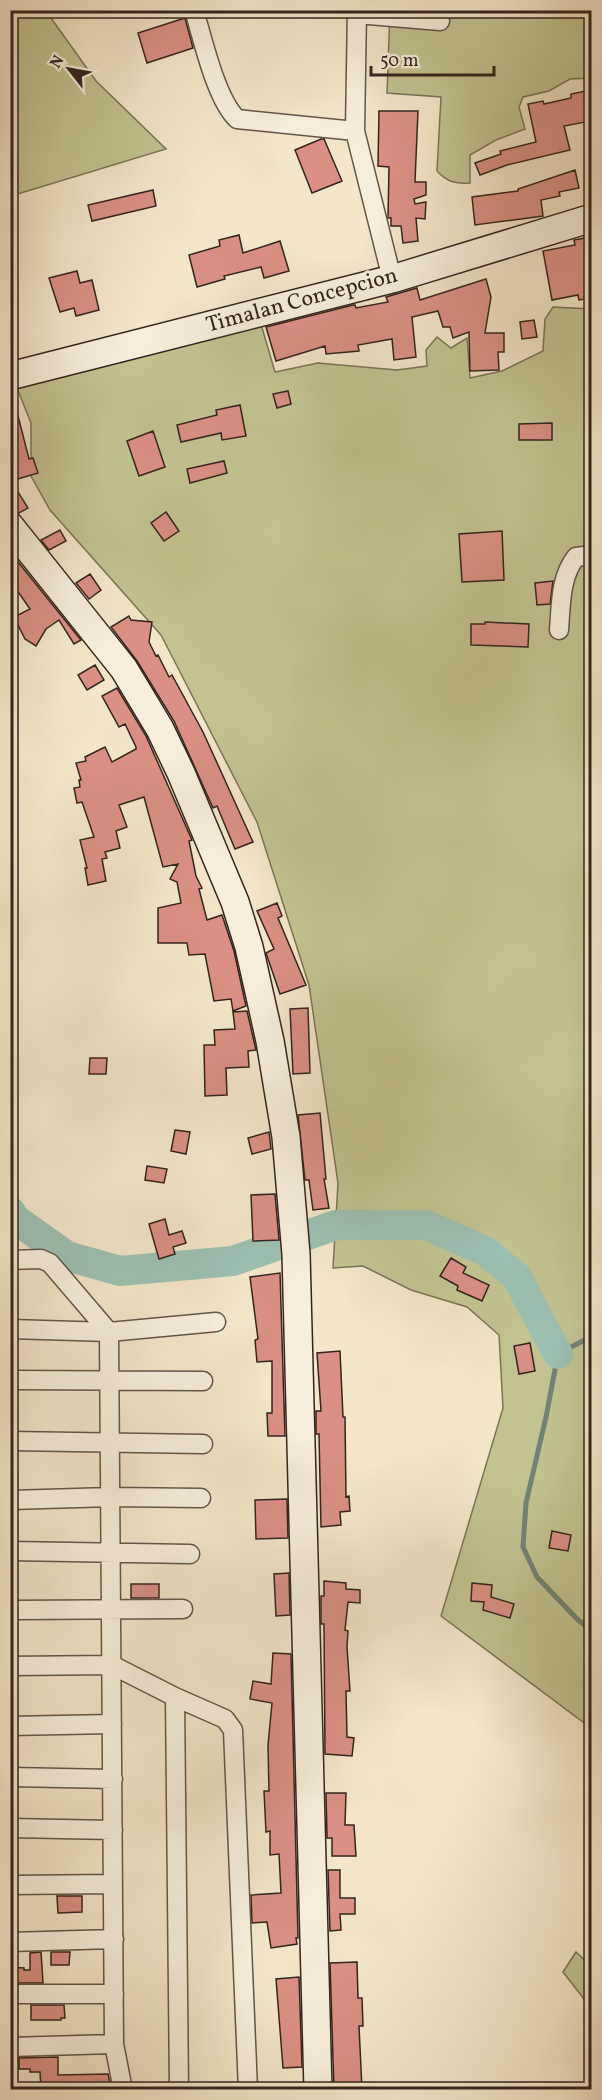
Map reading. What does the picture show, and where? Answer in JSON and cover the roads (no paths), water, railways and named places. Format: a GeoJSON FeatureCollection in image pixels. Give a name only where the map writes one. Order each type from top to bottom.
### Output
{"type":"FeatureCollection","features":[{"type":"Feature","properties":{"kind":"street"},"geometry":{"type":"LineString","coordinates":[[194,10],[219,89],[230,113],[237,120],[355,131]]}},
{"type":"Feature","properties":{"kind":"street"},"geometry":{"type":"LineString","coordinates":[[392,279],[355,131],[357,12],[440,21]]}},
{"type":"Feature","properties":{"kind":"street","name":"Timalan Concepcion"},"geometry":{"type":"LineString","coordinates":[[10,376],[392,279],[591,218]]}},
{"type":"Feature","properties":{"kind":"street"},"geometry":{"type":"LineString","coordinates":[[10,526],[124,669],[160,729],[181,772],[231,892],[249,947],[270,1041],[286,1137],[294,1242],[318,2090]]}},
{"type":"Feature","properties":{"kind":"street"},"geometry":{"type":"LineString","coordinates":[[559,630],[564,580],[570,565],[576,557],[591,555]]}},
{"type":"Feature","properties":{"kind":"street"},"geometry":{"type":"LineString","coordinates":[[10,1260],[41,1259],[50,1263],[110,1332],[114,2044],[123,2090]]}},
{"type":"Feature","properties":{"kind":"street"},"geometry":{"type":"LineString","coordinates":[[10,1329],[110,1332],[216,1322]]}},
{"type":"Feature","properties":{"kind":"street"},"geometry":{"type":"LineString","coordinates":[[10,1380],[203,1381]]}},
{"type":"Feature","properties":{"kind":"street"},"geometry":{"type":"LineString","coordinates":[[10,1441],[203,1444]]}},
{"type":"Feature","properties":{"kind":"street"},"geometry":{"type":"LineString","coordinates":[[10,1500],[111,1497],[201,1498]]}},
{"type":"Feature","properties":{"kind":"street"},"geometry":{"type":"LineString","coordinates":[[10,1551],[190,1554]]}},
{"type":"Feature","properties":{"kind":"street"},"geometry":{"type":"LineString","coordinates":[[10,1610],[183,1610]]}},
{"type":"Feature","properties":{"kind":"street"},"geometry":{"type":"LineString","coordinates":[[10,1666],[112,1665],[225,1719],[233,1730],[248,2090]]}},
{"type":"Feature","properties":{"kind":"street"},"geometry":{"type":"LineString","coordinates":[[175,1697],[179,2090]]}},
{"type":"Feature","properties":{"kind":"street"},"geometry":{"type":"LineString","coordinates":[[10,1726],[112,1724]]}},
{"type":"Feature","properties":{"kind":"street"},"geometry":{"type":"LineString","coordinates":[[10,1777],[113,1779]]}},
{"type":"Feature","properties":{"kind":"street"},"geometry":{"type":"LineString","coordinates":[[10,1828],[113,1830]]}},
{"type":"Feature","properties":{"kind":"street"},"geometry":{"type":"LineString","coordinates":[[10,1885],[113,1884]]}},
{"type":"Feature","properties":{"kind":"street"},"geometry":{"type":"LineString","coordinates":[[10,1942],[114,1939]]}},
{"type":"Feature","properties":{"kind":"street"},"geometry":{"type":"LineString","coordinates":[[10,1994],[114,1994]]}},
{"type":"Feature","properties":{"kind":"street"},"geometry":{"type":"LineString","coordinates":[[10,2047],[114,2044]]}},
{"type":"Feature","properties":{"kind":"waterway"},"geometry":{"type":"LineString","coordinates":[[10,1211],[15,1219],[67,1256],[120,1271],[233,1261],[336,1225],[426,1225],[485,1251],[516,1276],[558,1354]]}},
{"type":"Feature","properties":{"kind":"waterway"},"geometry":{"type":"LineString","coordinates":[[592,1336],[558,1354],[526,1503],[523,1547],[537,1577],[577,1619],[592,1631]]}}]}
